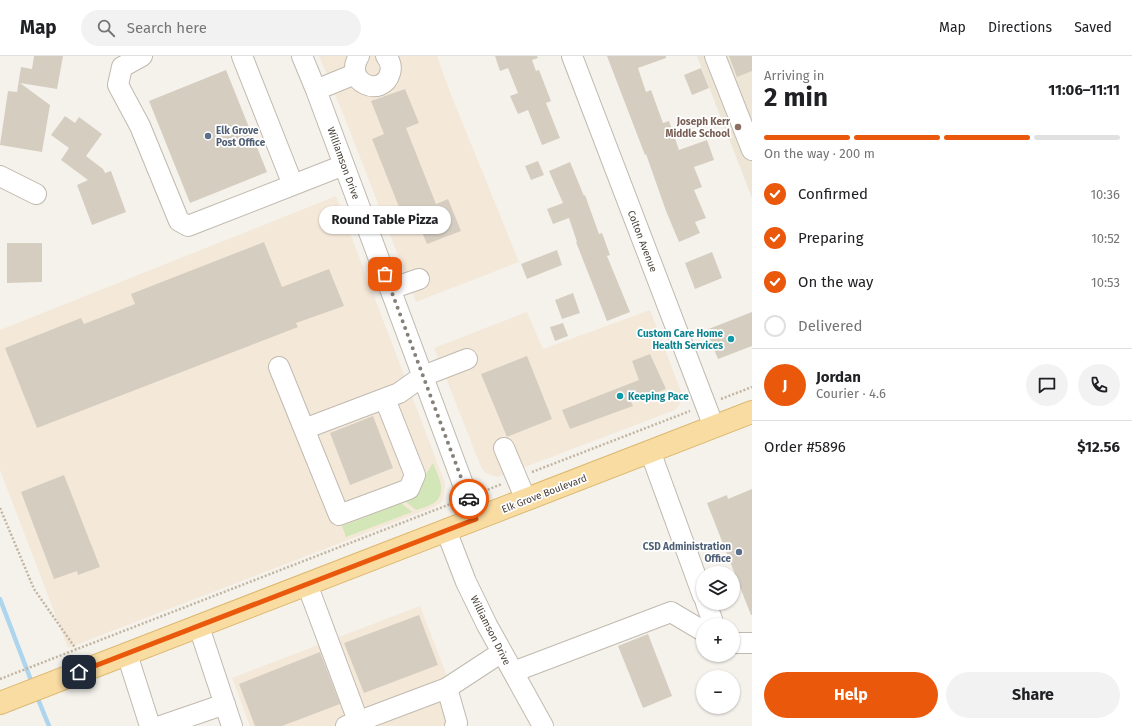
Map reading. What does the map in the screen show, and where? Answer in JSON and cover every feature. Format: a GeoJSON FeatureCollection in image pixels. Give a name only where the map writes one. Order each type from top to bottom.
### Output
{"type":"FeatureCollection","features":[{"type":"Feature","properties":{"kind":"main road","name":"Elk Grove Boulevard"},"geometry":{"type":"LineString","coordinates":[[2,702],[752,412]]}},
{"type":"Feature","properties":{"kind":"street"},"geometry":{"type":"LineString","coordinates":[[142,56],[122,67],[118,85],[140,126],[179,221],[188,226],[344,165]]}},
{"type":"Feature","properties":{"kind":"street"},"geometry":{"type":"LineString","coordinates":[[242,56],[293,185]]}},
{"type":"Feature","properties":{"kind":"street","name":"Williamson Drive"},"geometry":{"type":"LineString","coordinates":[[302,56],[476,519]]}},
{"type":"Feature","properties":{"kind":"street","name":"Colton Avenue"},"geometry":{"type":"LineString","coordinates":[[572,56],[700,374],[705,405],[714,427]]}},
{"type":"Feature","properties":{"kind":"street"},"geometry":{"type":"LineString","coordinates":[[715,56],[752,150]]}},
{"type":"Feature","properties":{"kind":"street"},"geometry":{"type":"LineString","coordinates":[[316,90],[357,65],[358,80],[363,84],[369,86],[381,84],[389,76],[391,70],[391,57]]}},
{"type":"Feature","properties":{"kind":"street"},"geometry":{"type":"LineString","coordinates":[[0,176],[36,194]]}},
{"type":"Feature","properties":{"kind":"street"},"geometry":{"type":"LineString","coordinates":[[390,289],[419,278]]}},
{"type":"Feature","properties":{"kind":"street"},"geometry":{"type":"LineString","coordinates":[[304,429],[399,394],[423,376],[467,360]]}},
{"type":"Feature","properties":{"kind":"street"},"geometry":{"type":"LineString","coordinates":[[279,367],[339,515],[409,489],[415,475],[385,399]]}},
{"type":"Feature","properties":{"kind":"street"},"geometry":{"type":"LineString","coordinates":[[504,448],[526,500]]}},
{"type":"Feature","properties":{"kind":"street"},"geometry":{"type":"LineString","coordinates":[[650,451],[696,577]]}},
{"type":"Feature","properties":{"kind":"street","name":"Williamson Drive"},"geometry":{"type":"LineString","coordinates":[[446,530],[466,582],[487,625],[543,726]]}},
{"type":"Feature","properties":{"kind":"street"},"geometry":{"type":"LineString","coordinates":[[307,584],[355,724],[447,688],[502,652]]}},
{"type":"Feature","properties":{"kind":"street"},"geometry":{"type":"LineString","coordinates":[[513,672],[671,612],[696,627]]}},
{"type":"Feature","properties":{"kind":"street"},"geometry":{"type":"LineString","coordinates":[[199,626],[232,726]]}},
{"type":"Feature","properties":{"kind":"street"},"geometry":{"type":"LineString","coordinates":[[740,643],[752,643]]}},
{"type":"Feature","properties":{"kind":"street"},"geometry":{"type":"LineString","coordinates":[[127,654],[150,726]]}},
{"type":"Feature","properties":{"kind":"street"},"geometry":{"type":"LineString","coordinates":[[447,688],[457,723],[455,726]]}},
{"type":"Feature","properties":{"kind":"street"},"geometry":{"type":"LineString","coordinates":[[161,726],[225,704]]}},
{"type":"Feature","properties":{"kind":"path"},"geometry":{"type":"LineString","coordinates":[[0,679],[752,387]]}},
{"type":"Feature","properties":{"kind":"path"},"geometry":{"type":"LineString","coordinates":[[0,508],[34,589],[76,649]]}},
{"type":"Feature","properties":{"kind":"shaded area"},"geometry":{"type":"Polygon","coordinates":[[[319,56],[437,56],[450,92],[519,262],[416,302],[344,116],[319,56]]]}},
{"type":"Feature","properties":{"kind":"shaded area","name":"Joseph Kerr Middle School"},"geometry":{"type":"Polygon","coordinates":[[[697,56],[752,56],[752,198],[697,56]]]}},
{"type":"Feature","properties":{"kind":"shaded area"},"geometry":{"type":"Polygon","coordinates":[[[336,196],[445,483],[442,502],[434,507],[68,648],[0,470],[0,330],[336,196]]]}},
{"type":"Feature","properties":{"kind":"shaded area"},"geometry":{"type":"Polygon","coordinates":[[[650,310],[683,397],[675,410],[504,475],[497,477],[485,473],[481,467],[434,348],[527,312],[543,349],[650,310]]]}},
{"type":"Feature","properties":{"kind":"shaded area"},"geometry":{"type":"Polygon","coordinates":[[[420,606],[466,726],[250,726],[232,678],[420,606]]]}},
{"type":"Feature","properties":{"kind":"green space"},"geometry":{"type":"Polygon","coordinates":[[[433,463],[441,484],[440,494],[434,503],[416,510],[405,501],[416,497],[423,479],[433,463]]]}},
{"type":"Feature","properties":{"kind":"green space"},"geometry":{"type":"Polygon","coordinates":[[[401,503],[412,512],[346,537],[342,526],[401,503]]]}},
{"type":"Feature","properties":{"kind":"building"},"geometry":{"type":"Polygon","coordinates":[[[34,56],[63,56],[57,89],[20,83],[50,105],[42,152],[0,145],[8,91],[17,92],[21,67],[32,69],[34,56]]]}},
{"type":"Feature","properties":{"kind":"building"},"geometry":{"type":"Polygon","coordinates":[[[495,56],[537,56],[538,58],[532,60],[536,71],[539,70],[551,101],[546,103],[560,138],[542,145],[528,110],[518,114],[510,96],[518,93],[508,68],[500,71],[495,56]]]}},
{"type":"Feature","properties":{"kind":"building"},"geometry":{"type":"Polygon","coordinates":[[[607,56],[666,56],[666,58],[638,68],[646,92],[651,90],[663,123],[669,121],[679,150],[707,140],[714,160],[694,167],[702,187],[694,190],[706,218],[695,222],[700,233],[679,242],[607,56]]]}},
{"type":"Feature","properties":{"kind":"building"},"geometry":{"type":"Polygon","coordinates":[[[729,56],[752,56],[752,71],[737,77],[729,56]]]}},
{"type":"Feature","properties":{"kind":"building"},"geometry":{"type":"Polygon","coordinates":[[[701,68],[709,88],[692,95],[684,75],[701,68]]]}},
{"type":"Feature","properties":{"kind":"building","name":"Elk Grove Post Office"},"geometry":{"type":"Polygon","coordinates":[[[226,70],[267,172],[190,203],[149,101],[226,70]]]}},
{"type":"Feature","properties":{"kind":"building"},"geometry":{"type":"Polygon","coordinates":[[[405,89],[419,123],[406,128],[436,204],[448,199],[461,231],[427,244],[414,213],[403,217],[372,139],[384,134],[371,101],[405,89]]]}},
{"type":"Feature","properties":{"kind":"building"},"geometry":{"type":"Polygon","coordinates":[[[65,116],[75,123],[79,117],[102,134],[86,156],[103,169],[105,173],[111,171],[126,212],[92,225],[77,185],[88,180],[61,160],[69,148],[51,135],[65,116]]]}},
{"type":"Feature","properties":{"kind":"building"},"geometry":{"type":"Polygon","coordinates":[[[538,161],[544,175],[531,180],[525,166],[538,161]]]}},
{"type":"Feature","properties":{"kind":"building"},"geometry":{"type":"Polygon","coordinates":[[[570,162],[584,196],[585,195],[599,234],[602,233],[610,255],[607,256],[630,312],[607,321],[576,242],[569,218],[553,224],[547,209],[563,203],[549,171],[570,162]]]}},
{"type":"Feature","properties":{"kind":"building"},"geometry":{"type":"Polygon","coordinates":[[[264,242],[282,287],[329,269],[344,306],[296,323],[298,327],[37,428],[5,348],[81,318],[84,324],[135,304],[131,294],[264,242]]]}},
{"type":"Feature","properties":{"kind":"building"},"geometry":{"type":"Polygon","coordinates":[[[7,243],[42,243],[42,282],[7,283],[7,243]]]}},
{"type":"Feature","properties":{"kind":"building"},"geometry":{"type":"Polygon","coordinates":[[[557,250],[562,265],[527,279],[521,264],[557,250]]]}},
{"type":"Feature","properties":{"kind":"building"},"geometry":{"type":"Polygon","coordinates":[[[712,252],[722,278],[695,289],[685,263],[712,252]]]}},
{"type":"Feature","properties":{"kind":"building"},"geometry":{"type":"Polygon","coordinates":[[[573,293],[580,313],[562,319],[555,300],[573,293]]]}},
{"type":"Feature","properties":{"kind":"building","name":"Custom Care Home Health Services"},"geometry":{"type":"Polygon","coordinates":[[[752,312],[752,346],[718,359],[706,330],[752,312]]]}},
{"type":"Feature","properties":{"kind":"building"},"geometry":{"type":"Polygon","coordinates":[[[563,323],[568,336],[555,341],[550,327],[563,323]]]}},
{"type":"Feature","properties":{"kind":"building"},"geometry":{"type":"Polygon","coordinates":[[[650,354],[666,389],[631,402],[633,406],[570,429],[562,410],[639,380],[632,361],[650,354]]]}},
{"type":"Feature","properties":{"kind":"building"},"geometry":{"type":"Polygon","coordinates":[[[527,356],[552,419],[507,437],[481,374],[527,356]]]}},
{"type":"Feature","properties":{"kind":"building"},"geometry":{"type":"Polygon","coordinates":[[[373,416],[393,468],[350,485],[330,433],[373,416]]]}},
{"type":"Feature","properties":{"kind":"building"},"geometry":{"type":"Polygon","coordinates":[[[64,475],[100,567],[78,575],[77,571],[54,579],[21,492],[64,475]]]}},
{"type":"Feature","properties":{"kind":"building","name":"CSD Administration Office"},"geometry":{"type":"Polygon","coordinates":[[[752,489],[752,615],[740,587],[740,566],[732,566],[707,503],[727,495],[728,499],[752,489]]]}},
{"type":"Feature","properties":{"kind":"building"},"geometry":{"type":"Polygon","coordinates":[[[419,615],[438,665],[364,693],[344,643],[419,615]]]}},
{"type":"Feature","properties":{"kind":"building"},"geometry":{"type":"Polygon","coordinates":[[[648,634],[672,696],[643,708],[618,646],[648,634]]]}},
{"type":"Feature","properties":{"kind":"building"},"geometry":{"type":"Polygon","coordinates":[[[320,652],[340,704],[282,726],[255,726],[239,684],[320,652]]]}},
{"type":"Feature","properties":{"kind":"waterway"},"geometry":{"type":"LineString","coordinates":[[0,599],[32,683]]}},
{"type":"Feature","properties":{"kind":"waterway"},"geometry":{"type":"LineString","coordinates":[[36,694],[49,726]]}},
{"type":"Feature","properties":{"kind":"way so far"},"geometry":{"type":"LineString","coordinates":[[385,274],[469,499]]}},
{"type":"Feature","properties":{"kind":"place","name":"Joseph Kerr Middle School"},"geometry":{"type":"Point","coordinates":[738,127]}},
{"type":"Feature","properties":{"kind":"place","name":"Elk Grove Post Office"},"geometry":{"type":"Point","coordinates":[208,136]}},
{"type":"Feature","properties":{"kind":"place","name":"Round Table Pizza"},"geometry":{"type":"Point","coordinates":[385,274]}},
{"type":"Feature","properties":{"kind":"place","name":"Custom Care Home Health Services"},"geometry":{"type":"Point","coordinates":[731,339]}},
{"type":"Feature","properties":{"kind":"place","name":"Keeping Pace"},"geometry":{"type":"Point","coordinates":[620,396]}},
{"type":"Feature","properties":{"kind":"place","name":"CSD Administration Office"},"geometry":{"type":"Point","coordinates":[739,552]}},
{"type":"Feature","properties":{"kind":"route"},"geometry":{"type":"LineString","coordinates":[[79,672],[476,519],[469,499]]}}]}
